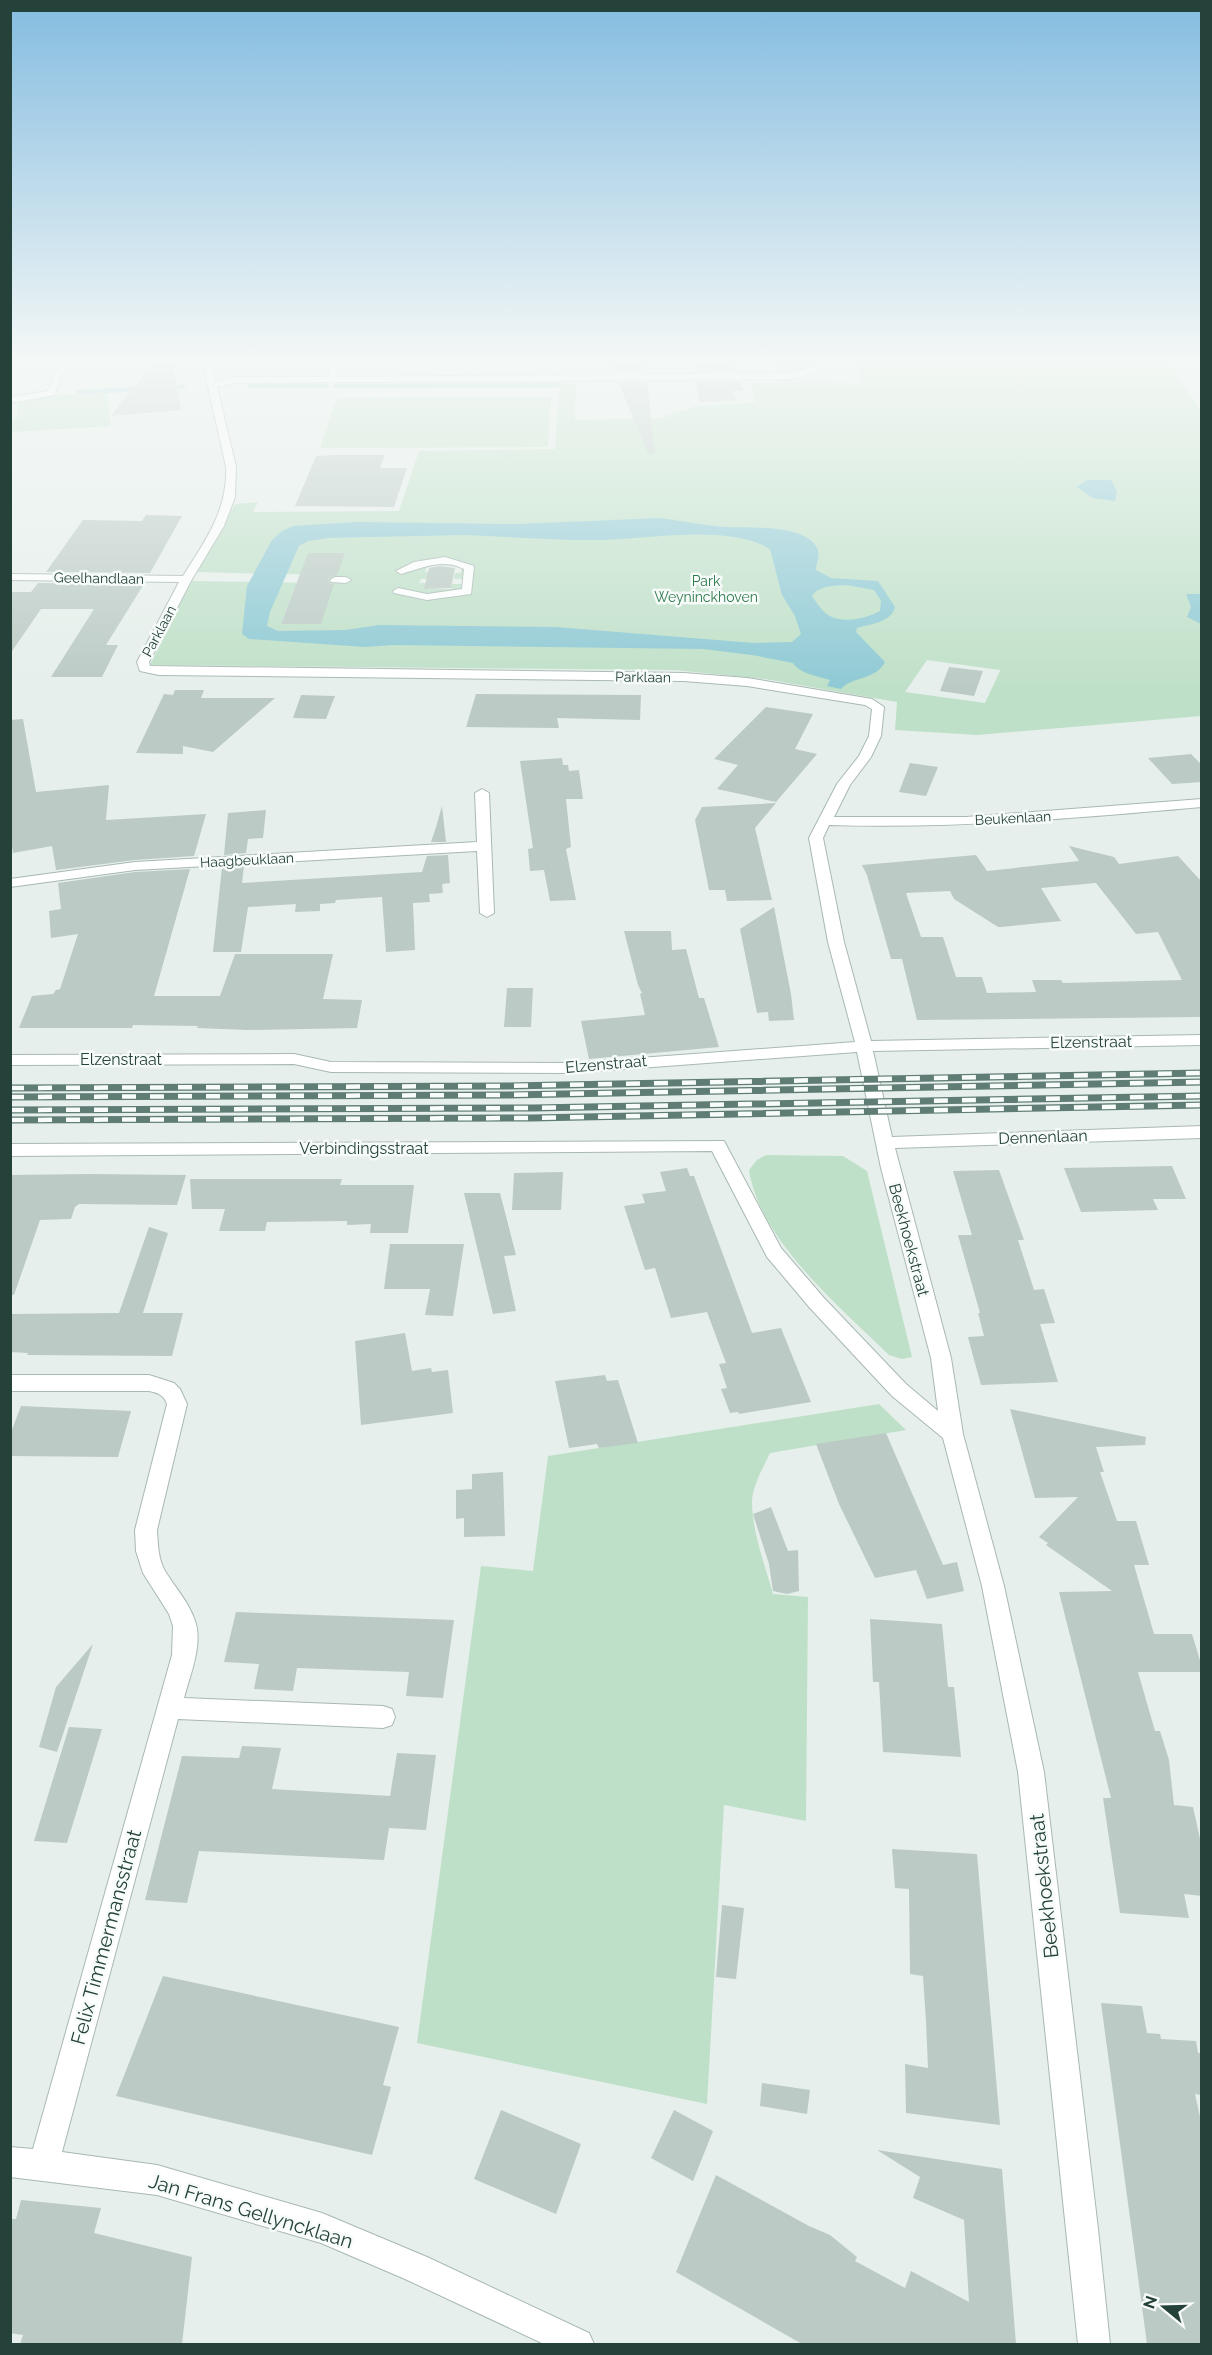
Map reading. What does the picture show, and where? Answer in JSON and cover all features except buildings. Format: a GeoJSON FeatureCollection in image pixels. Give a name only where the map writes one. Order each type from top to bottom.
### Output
{"type":"FeatureCollection","features":[{"type":"Feature","properties":{"kind":"street"},"geometry":{"type":"LineString","coordinates":[[187,579],[222,520],[230,500],[233,478],[231,470]]}},
{"type":"Feature","properties":{"kind":"street"},"geometry":{"type":"LineString","coordinates":[[398,591],[427,597],[467,592],[470,568],[459,562],[419,562],[401,570]]}},
{"type":"Feature","properties":{"kind":"street","name":"Geelhandlaan"},"geometry":{"type":"LineString","coordinates":[[10,577],[187,579]]}},
{"type":"Feature","properties":{"kind":"street","name":"Parklaan"},"geometry":{"type":"LineString","coordinates":[[187,579],[142,662],[144,668],[159,671],[684,677],[747,682],[868,702],[878,707],[875,736],[865,757],[844,784],[816,838],[836,942],[864,1046]]}},
{"type":"Feature","properties":{"kind":"street"},"geometry":{"type":"LineString","coordinates":[[482,793],[487,914]]}},
{"type":"Feature","properties":{"kind":"street","name":"Beukenlaan"},"geometry":{"type":"LineString","coordinates":[[824,821],[888,824],[1038,818],[1202,803]]}},
{"type":"Feature","properties":{"kind":"street","name":"Haagbeuklaan"},"geometry":{"type":"LineString","coordinates":[[10,883],[135,866],[484,846]]}},
{"type":"Feature","properties":{"kind":"street","name":"Elzenstraat"},"geometry":{"type":"LineString","coordinates":[[10,1060],[294,1059],[331,1067],[572,1068],[864,1046],[1202,1040]]}},
{"type":"Feature","properties":{"kind":"street","name":"Beekhoekstraat"},"geometry":{"type":"LineString","coordinates":[[864,1046],[884,1143],[941,1358],[952,1434],[993,1586],[1031,1772],[1094,2344]]}},
{"type":"Feature","properties":{"kind":"street","name":"Dennenlaan"},"geometry":{"type":"LineString","coordinates":[[884,1143],[1202,1132]]}},
{"type":"Feature","properties":{"kind":"street","name":"Verbindingsstraat"},"geometry":{"type":"LineString","coordinates":[[10,1150],[718,1145],[774,1252],[817,1303],[899,1390],[952,1434]]}},
{"type":"Feature","properties":{"kind":"street","name":"Felix Timmermansstraat"},"geometry":{"type":"LineString","coordinates":[[10,1383],[149,1383],[165,1386],[174,1393],[177,1404],[146,1530],[147,1551],[153,1573],[179,1610],[185,1626],[184,1655],[43,2166]]}},
{"type":"Feature","properties":{"kind":"street"},"geometry":{"type":"LineString","coordinates":[[169,1708],[383,1717]]}},
{"type":"Feature","properties":{"kind":"street","name":"Jan Frans Gellyncklaan"},"geometry":{"type":"LineString","coordinates":[[10,2162],[157,2180],[322,2228],[416,2268],[578,2344]]}},
{"type":"Feature","properties":{"kind":"green space","name":"Park Weyninckhoven"},"geometry":{"type":"Polygon","coordinates":[[[413,470],[1201,470],[1201,716],[977,735],[895,730],[897,702],[765,679],[675,670],[150,665],[190,581],[322,583],[324,575],[196,572],[235,504],[258,502],[253,512],[399,511],[413,470]],[[427,565],[425,572],[429,572],[428,579],[421,579],[419,583],[426,583],[425,589],[451,589],[452,584],[462,584],[463,579],[454,579],[455,573],[461,573],[462,566],[427,565]],[[294,589],[281,624],[332,590],[294,589]],[[927,660],[905,692],[985,703],[1000,670],[927,660]]]}},
{"type":"Feature","properties":{"kind":"green space"},"geometry":{"type":"Polygon","coordinates":[[[766,1155],[843,1156],[867,1171],[912,1357],[902,1359],[889,1355],[826,1294],[785,1247],[756,1196],[749,1170],[757,1160],[766,1155]]]}},
{"type":"Feature","properties":{"kind":"green space"},"geometry":{"type":"Polygon","coordinates":[[[879,1404],[906,1430],[770,1453],[754,1489],[752,1501],[754,1525],[773,1594],[808,1597],[806,1821],[724,1805],[707,2104],[417,2043],[481,1566],[533,1571],[548,1456],[879,1404]]]}},
{"type":"Feature","properties":{"kind":"water"},"geometry":{"type":"Polygon","coordinates":[[[1087,480],[1111,480],[1117,491],[1115,501],[1093,498],[1077,487],[1087,480]]]}},
{"type":"Feature","properties":{"kind":"water"},"geometry":{"type":"Polygon","coordinates":[[[660,518],[725,527],[775,529],[801,535],[811,540],[817,548],[816,570],[831,578],[878,581],[895,607],[893,612],[880,622],[857,628],[856,632],[885,662],[876,672],[841,689],[827,686],[830,680],[805,672],[793,663],[703,649],[393,645],[365,647],[249,639],[242,634],[247,586],[272,540],[282,531],[293,526],[356,522],[518,524],[660,518]],[[465,535],[329,538],[308,541],[299,546],[270,612],[267,626],[278,631],[346,630],[379,625],[556,627],[754,643],[792,642],[801,634],[795,616],[782,595],[770,549],[752,541],[709,535],[598,540],[465,535]],[[847,585],[823,588],[812,596],[826,613],[834,618],[847,620],[861,618],[880,611],[881,601],[874,590],[847,585]]]}},
{"type":"Feature","properties":{"kind":"water"},"geometry":{"type":"Polygon","coordinates":[[[1186,594],[1201,594],[1201,624],[1187,617],[1191,607],[1186,594]]]}},
{"type":"Feature","properties":{"kind":"railway"},"geometry":{"type":"LineString","coordinates":[[10,1088],[507,1086],[1202,1073]]}},
{"type":"Feature","properties":{"kind":"railway"},"geometry":{"type":"LineString","coordinates":[[10,1097],[506,1095],[1202,1082]]}},
{"type":"Feature","properties":{"kind":"railway"},"geometry":{"type":"LineString","coordinates":[[10,1110],[533,1108],[1202,1096]]}},
{"type":"Feature","properties":{"kind":"railway"},"geometry":{"type":"LineString","coordinates":[[10,1120],[531,1118],[1202,1105]]}}]}
